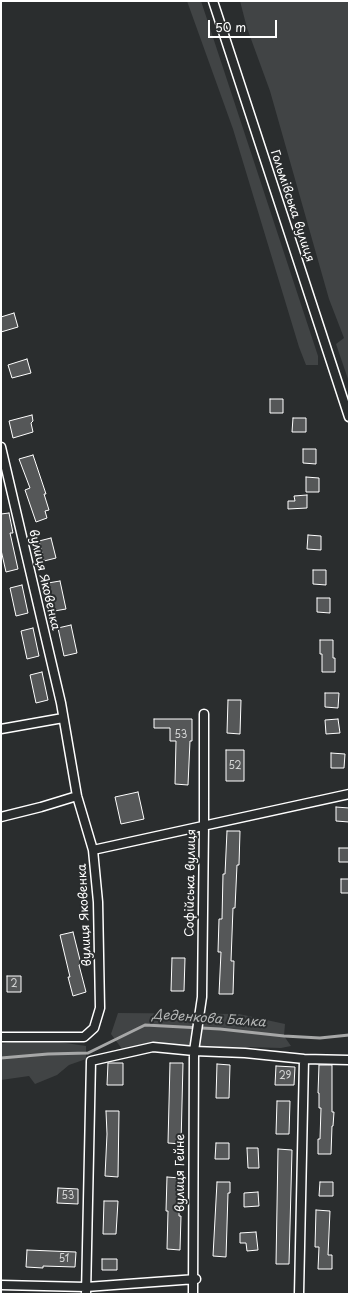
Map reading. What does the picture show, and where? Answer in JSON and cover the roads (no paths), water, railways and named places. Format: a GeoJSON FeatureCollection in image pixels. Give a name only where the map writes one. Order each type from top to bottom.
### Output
{"type":"FeatureCollection","features":[{"type":"Feature","properties":{"kind":"street","name":"Гольмівська вулиця"},"geometry":{"type":"LineString","coordinates":[[213,1],[349,417]]}},
{"type":"Feature","properties":{"kind":"street","name":"вулиця Яковенка"},"geometry":{"type":"LineString","coordinates":[[1,447],[63,718],[77,796],[93,850],[98,902],[100,1008],[94,1028],[84,1037],[1,1036]]}},
{"type":"Feature","properties":{"kind":"street","name":"Софійська вулиця"},"geometry":{"type":"LineString","coordinates":[[194,1051],[202,997],[204,714]]}},
{"type":"Feature","properties":{"kind":"street"},"geometry":{"type":"LineString","coordinates":[[1,728],[63,718]]}},
{"type":"Feature","properties":{"kind":"street"},"geometry":{"type":"LineString","coordinates":[[93,850],[349,794]]}},
{"type":"Feature","properties":{"kind":"street"},"geometry":{"type":"LineString","coordinates":[[1,816],[41,807],[77,796]]}},
{"type":"Feature","properties":{"kind":"street"},"geometry":{"type":"LineString","coordinates":[[86,1291],[91,1061],[153,1047],[194,1051],[245,1053],[304,1059],[349,1060]]}},
{"type":"Feature","properties":{"kind":"street","name":"вулиця Гейне"},"geometry":{"type":"LineString","coordinates":[[193,1294],[194,1051]]}},
{"type":"Feature","properties":{"kind":"street"},"geometry":{"type":"LineString","coordinates":[[299,1294],[304,1059]]}},
{"type":"Feature","properties":{"kind":"street"},"geometry":{"type":"LineString","coordinates":[[1,1285],[86,1291],[194,1280]]}},
{"type":"Feature","properties":{"kind":"waterway","name":"Деденкова Балка"},"geometry":{"type":"LineString","coordinates":[[1,1058],[48,1054],[88,1053],[145,1025],[220,1029],[284,1036],[320,1038],[349,1035]]}}]}
